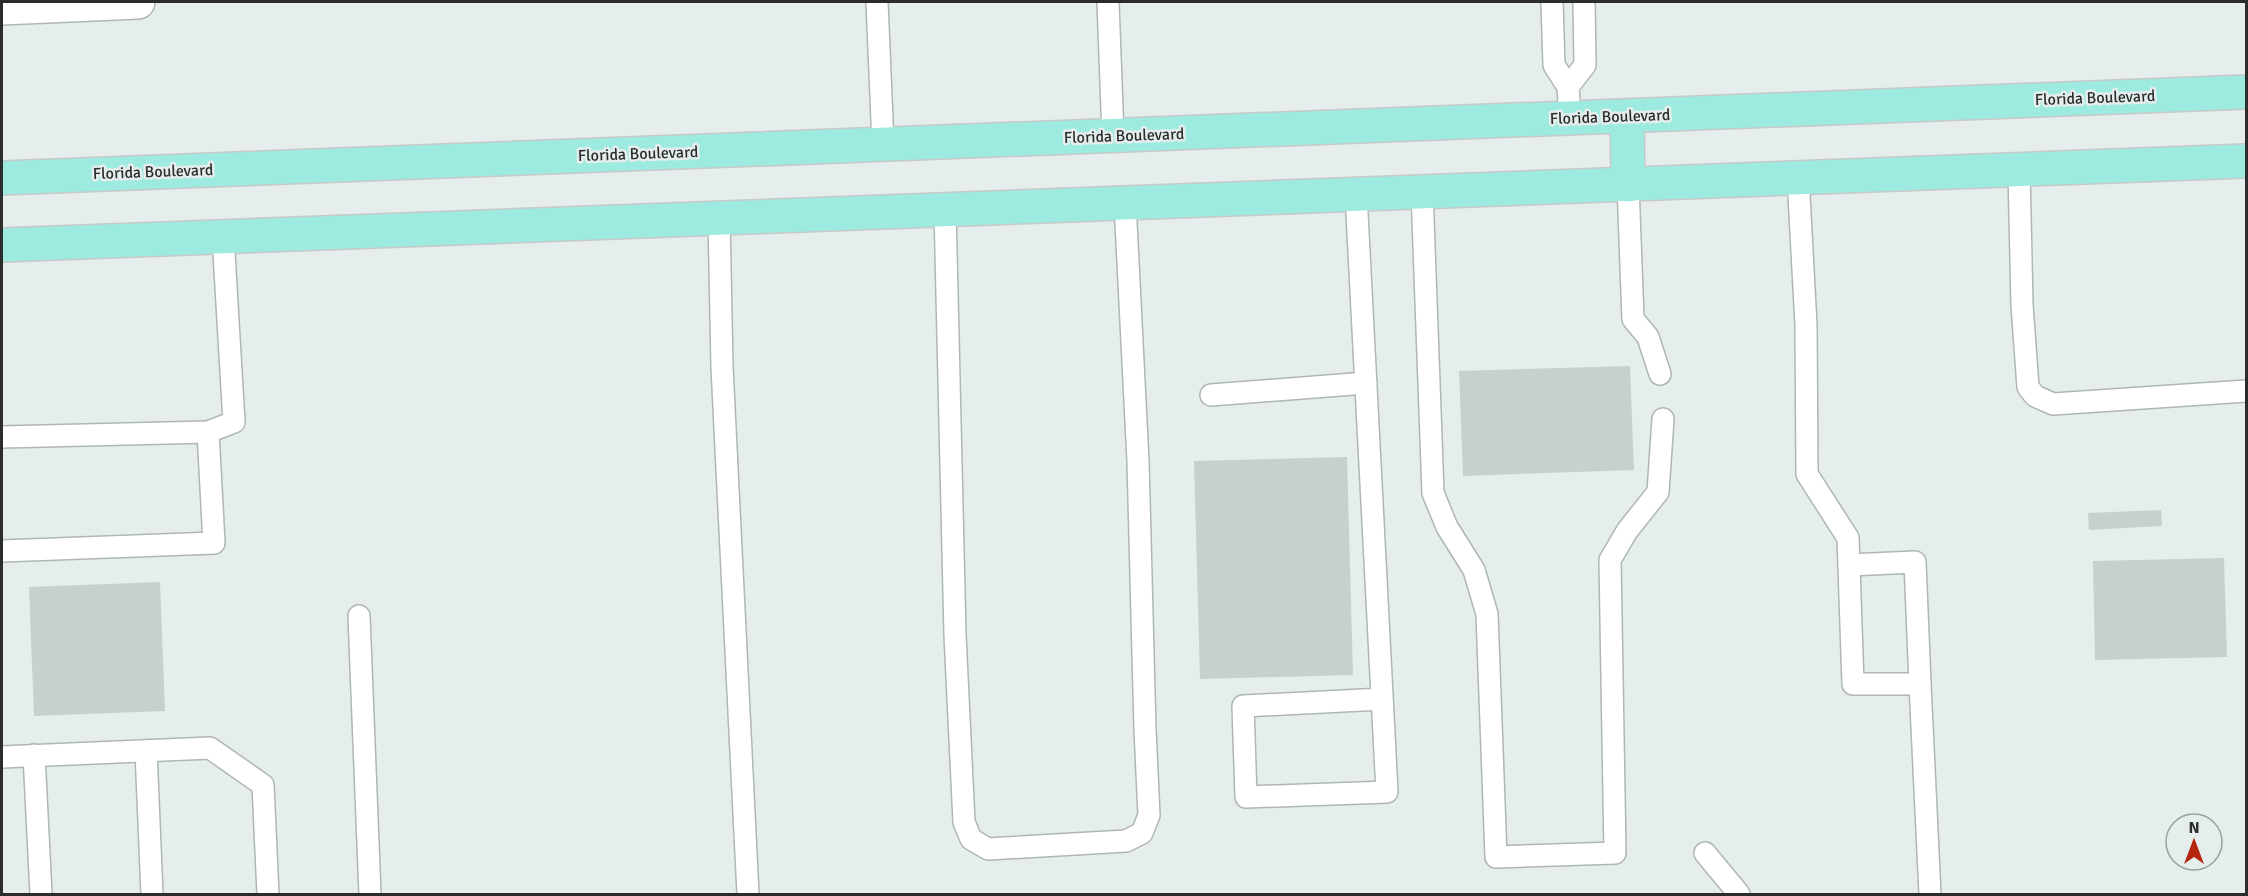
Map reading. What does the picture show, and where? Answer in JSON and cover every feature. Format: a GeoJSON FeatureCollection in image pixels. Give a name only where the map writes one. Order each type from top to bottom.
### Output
{"type":"FeatureCollection","features":[{"type":"Feature","properties":{"kind":"main road","name":"Florida Boulevard"},"geometry":{"type":"LineString","coordinates":[[2,178],[1113,136],[1569,103],[1627,116],[2247,93]]}},
{"type":"Feature","properties":{"kind":"main road"},"geometry":{"type":"LineString","coordinates":[[1627,116],[1628,185]]}},
{"type":"Feature","properties":{"kind":"main road"},"geometry":{"type":"LineString","coordinates":[[2,245],[2247,161]]}},
{"type":"Feature","properties":{"kind":"street"},"geometry":{"type":"LineString","coordinates":[[2,8],[125,2]]}},
{"type":"Feature","properties":{"kind":"lane"},"geometry":{"type":"LineString","coordinates":[[877,2],[883,144]]}},
{"type":"Feature","properties":{"kind":"lane"},"geometry":{"type":"LineString","coordinates":[[1108,2],[1113,136]]}},
{"type":"Feature","properties":{"kind":"lane"},"geometry":{"type":"LineString","coordinates":[[1552,2],[1554,65],[1569,103]]}},
{"type":"Feature","properties":{"kind":"lane"},"geometry":{"type":"LineString","coordinates":[[1569,103],[1585,65],[1584,2]]}},
{"type":"Feature","properties":{"kind":"lane"},"geometry":{"type":"LineString","coordinates":[[2019,170],[2023,316],[2028,387],[2036,396],[2053,404],[2247,391]]}},
{"type":"Feature","properties":{"kind":"lane"},"geometry":{"type":"LineString","coordinates":[[1798,177],[1806,325],[1807,474],[1848,538],[1852,684],[1920,684]]}},
{"type":"Feature","properties":{"kind":"lane"},"geometry":{"type":"LineString","coordinates":[[1628,185],[1633,319],[1648,337],[1660,374]]}},
{"type":"Feature","properties":{"kind":"lane"},"geometry":{"type":"LineString","coordinates":[[1422,191],[1433,493],[1447,526],[1474,570],[1487,615],[1496,857],[1615,853],[1610,560],[1627,531],[1658,492],[1663,419]]}},
{"type":"Feature","properties":{"kind":"lane"},"geometry":{"type":"LineString","coordinates":[[1356,194],[1387,792],[1246,797],[1243,706],[1382,699]]}},
{"type":"Feature","properties":{"kind":"lane"},"geometry":{"type":"LineString","coordinates":[[945,209],[956,635],[964,822],[971,839],[988,849],[1126,841],[1142,832],[1149,815],[1137,449],[1125,203]]}},
{"type":"Feature","properties":{"kind":"lane"},"geometry":{"type":"LineString","coordinates":[[719,217],[722,367],[748,894]]}},
{"type":"Feature","properties":{"kind":"lane"},"geometry":{"type":"LineString","coordinates":[[2,437],[208,432],[234,422],[223,236]]}},
{"type":"Feature","properties":{"kind":"lane"},"geometry":{"type":"LineString","coordinates":[[1211,394],[1366,383]]}},
{"type":"Feature","properties":{"kind":"lane"},"geometry":{"type":"LineString","coordinates":[[2,552],[214,543],[208,432]]}},
{"type":"Feature","properties":{"kind":"lane"},"geometry":{"type":"LineString","coordinates":[[1849,565],[1915,562],[1930,894]]}},
{"type":"Feature","properties":{"kind":"lane"},"geometry":{"type":"LineString","coordinates":[[359,616],[370,894]]}},
{"type":"Feature","properties":{"kind":"lane"},"geometry":{"type":"LineString","coordinates":[[2,757],[210,748],[263,785],[268,894]]}},
{"type":"Feature","properties":{"kind":"lane"},"geometry":{"type":"LineString","coordinates":[[146,751],[152,894]]}},
{"type":"Feature","properties":{"kind":"lane"},"geometry":{"type":"LineString","coordinates":[[34,755],[41,894]]}},
{"type":"Feature","properties":{"kind":"lane"},"geometry":{"type":"LineString","coordinates":[[1705,853],[1739,894]]}},
{"type":"Feature","properties":{"kind":"building"},"geometry":{"type":"Polygon","coordinates":[[[1630,366],[1634,470],[1463,476],[1459,371],[1630,366]]]}},
{"type":"Feature","properties":{"kind":"building"},"geometry":{"type":"Polygon","coordinates":[[[1347,457],[1353,675],[1200,679],[1194,461],[1347,457]]]}},
{"type":"Feature","properties":{"kind":"building"},"geometry":{"type":"Polygon","coordinates":[[[2161,510],[2162,526],[2089,530],[2088,513],[2161,510]]]}},
{"type":"Feature","properties":{"kind":"building"},"geometry":{"type":"Polygon","coordinates":[[[2224,558],[2227,657],[2095,660],[2093,561],[2224,558]]]}},
{"type":"Feature","properties":{"kind":"building"},"geometry":{"type":"Polygon","coordinates":[[[160,582],[165,711],[34,716],[29,587],[160,582]]]}}]}
